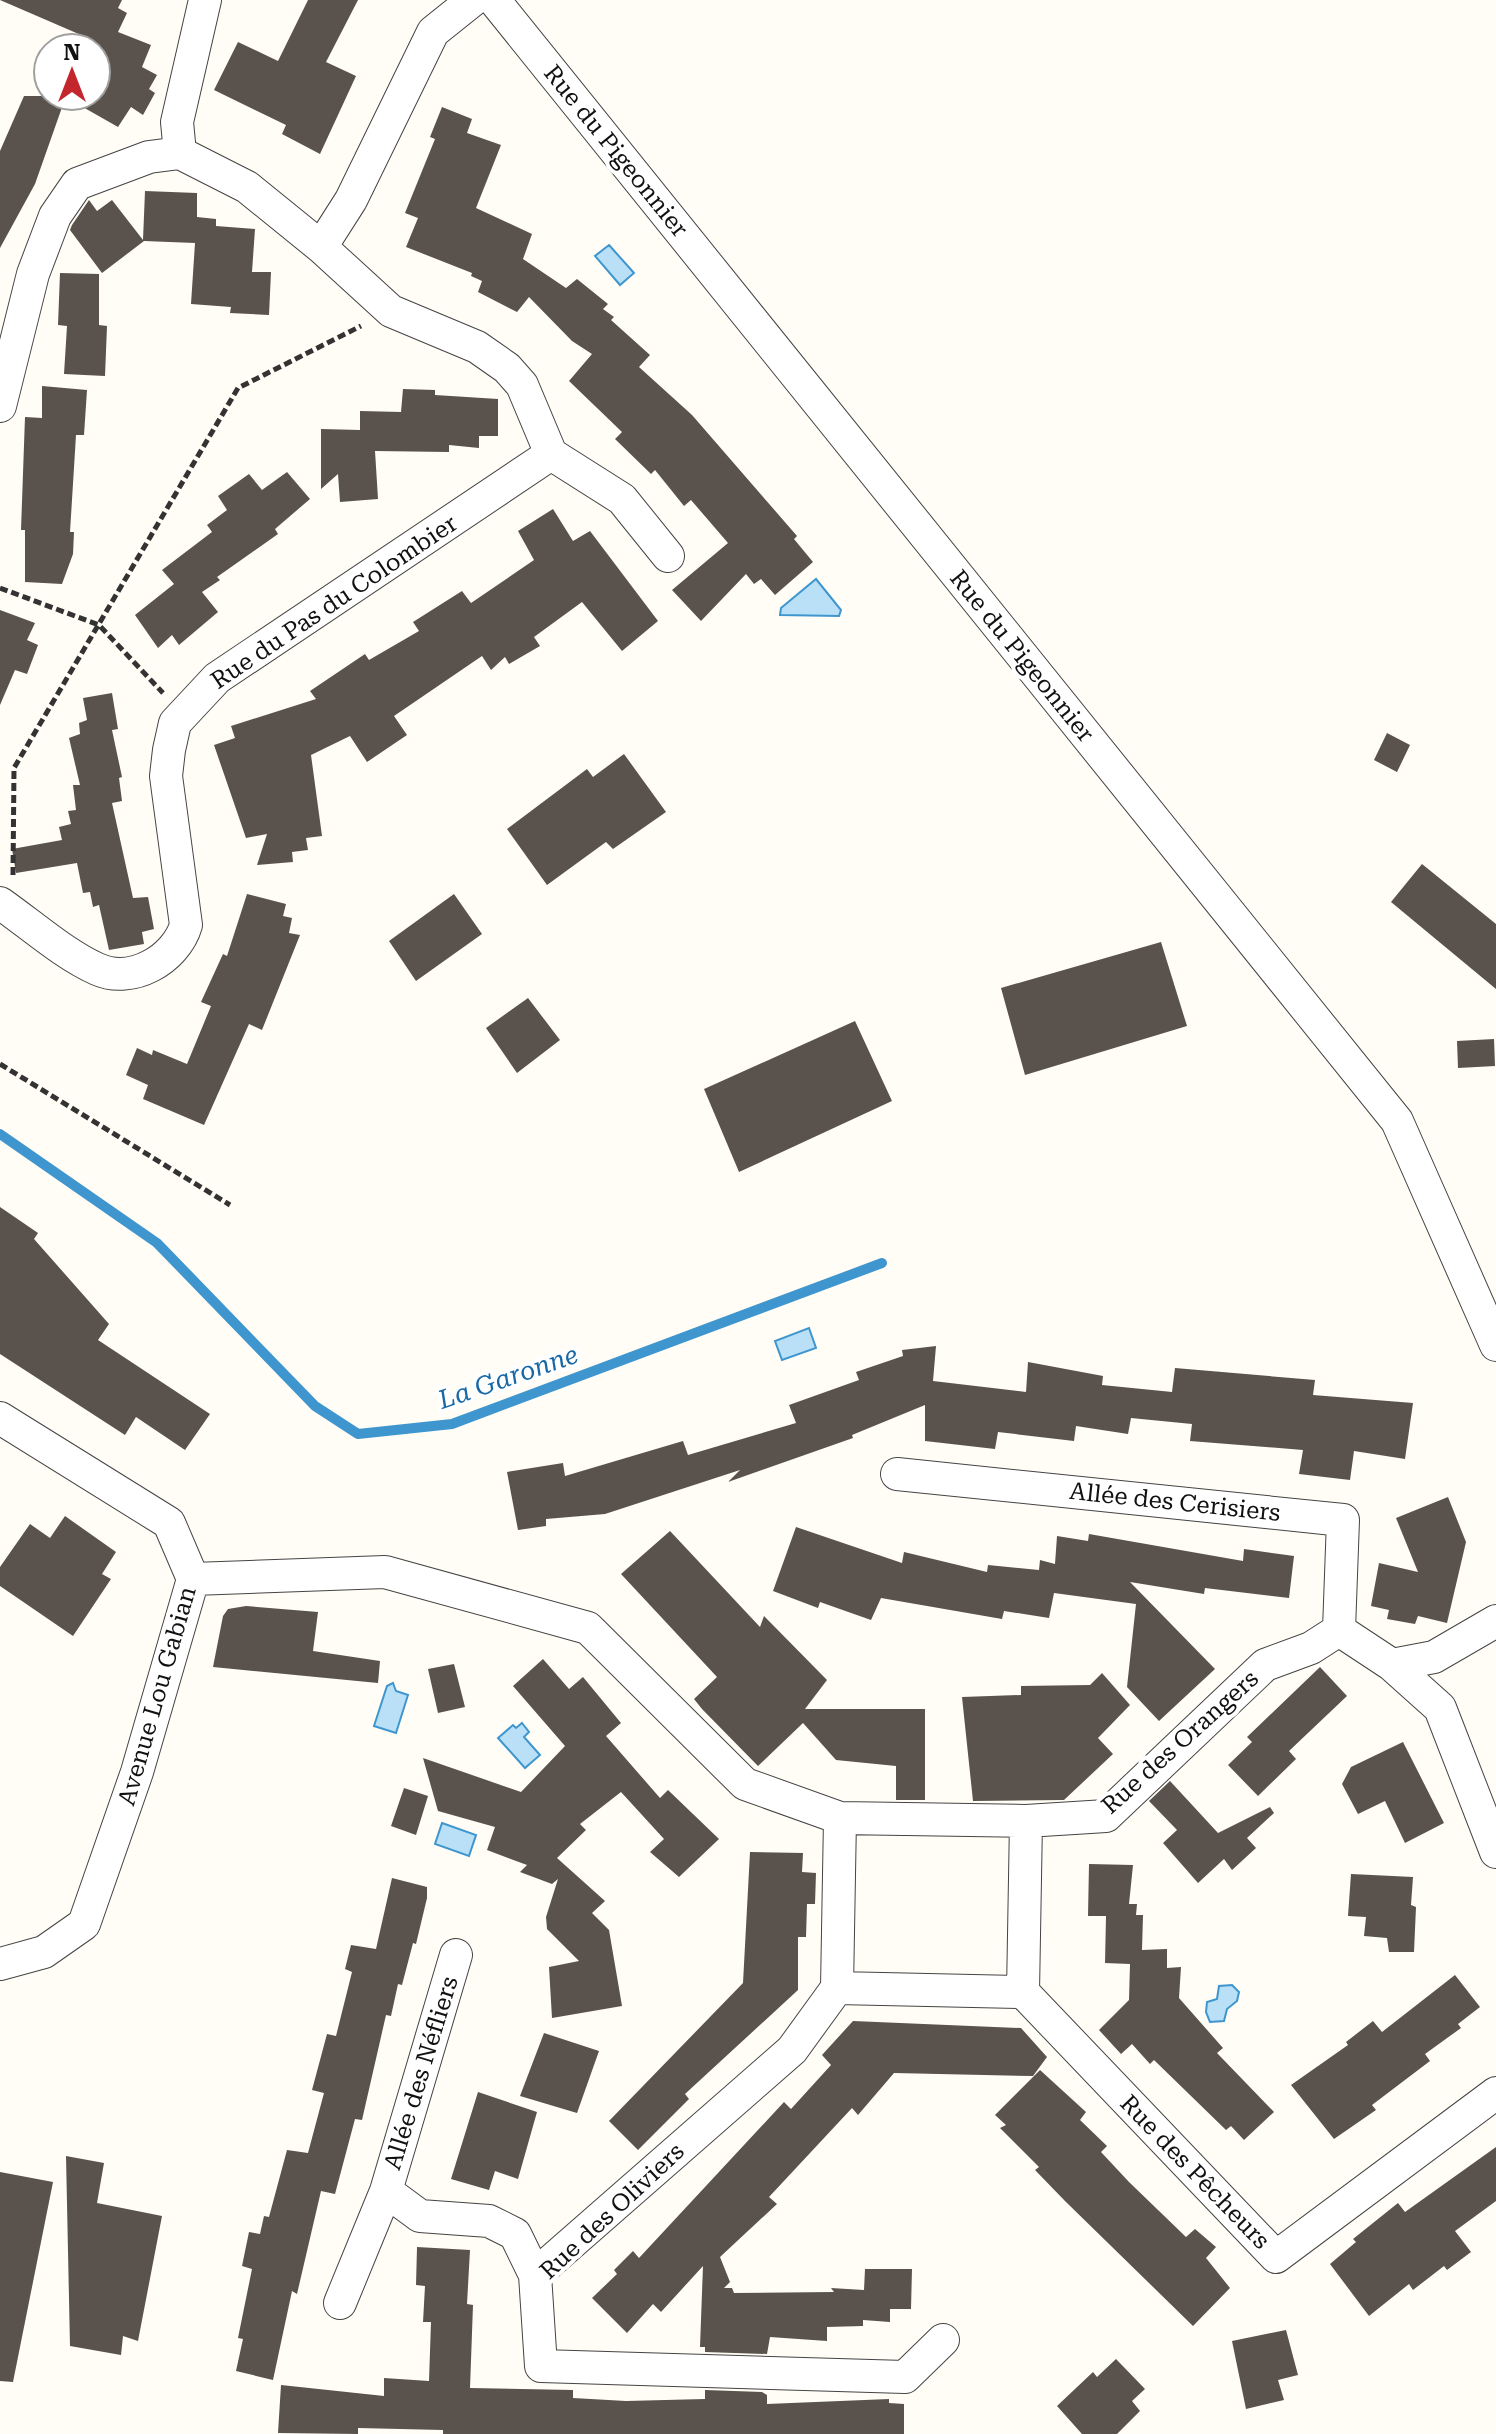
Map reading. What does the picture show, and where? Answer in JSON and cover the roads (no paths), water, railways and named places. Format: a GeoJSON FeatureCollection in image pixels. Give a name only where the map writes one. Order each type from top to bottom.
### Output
{"type":"FeatureCollection","features":[{"type":"Feature","properties":{"kind":"street"},"geometry":{"type":"LineString","coordinates":[[180,153],[177,122],[205,0]]}},
{"type":"Feature","properties":{"kind":"street"},"geometry":{"type":"LineString","coordinates":[[321,247],[351,200],[433,32],[473,0]]}},
{"type":"Feature","properties":{"kind":"street","name":"Rue du Pigeonnier"},"geometry":{"type":"LineString","coordinates":[[494,0],[1397,1121],[1496,1345]]}},
{"type":"Feature","properties":{"kind":"street"},"geometry":{"type":"LineString","coordinates":[[0,406],[33,274],[55,216],[77,184],[149,157],[180,153],[247,187],[321,247],[391,311],[477,347],[507,368],[522,385],[551,454],[622,499],[668,556]]}},
{"type":"Feature","properties":{"kind":"street","name":"Rue du Pas du Colombier"},"geometry":{"type":"LineString","coordinates":[[7,908],[99,970],[126,973],[151,967],[182,940],[184,908],[166,776],[175,723],[217,678],[551,454]]}},
{"type":"Feature","properties":{"kind":"street","name":"Avenue Lou Gabian"},"geometry":{"type":"LineString","coordinates":[[0,1418],[169,1523],[193,1579],[137,1772],[84,1924],[44,1952],[0,1964]]}},
{"type":"Feature","properties":{"kind":"street","name":"Allée des Cerisiers"},"geometry":{"type":"LineString","coordinates":[[897,1474],[1343,1520],[1339,1630]]}},
{"type":"Feature","properties":{"kind":"street","name":"Rue des Orangers"},"geometry":{"type":"LineString","coordinates":[[193,1579],[385,1572],[588,1628],[745,1784],[840,1818],[1026,1821],[1106,1816],[1265,1665],[1311,1648],[1339,1630]]}},
{"type":"Feature","properties":{"kind":"street"},"geometry":{"type":"LineString","coordinates":[[1392,1665],[1434,1657],[1496,1621]]}},
{"type":"Feature","properties":{"kind":"street"},"geometry":{"type":"LineString","coordinates":[[1339,1630],[1392,1665],[1440,1708],[1496,1852]]}},
{"type":"Feature","properties":{"kind":"street"},"geometry":{"type":"LineString","coordinates":[[840,1818],[837,1988],[1023,1992],[1026,1821]]}},
{"type":"Feature","properties":{"kind":"street","name":"Allée des Néfliers"},"geometry":{"type":"LineString","coordinates":[[340,2303],[386,2191],[456,1955]]}},
{"type":"Feature","properties":{"kind":"street","name":"Rue des Oliviers"},"geometry":{"type":"LineString","coordinates":[[837,1988],[792,2050],[535,2275],[541,2366],[905,2377],[943,2340]]}},
{"type":"Feature","properties":{"kind":"street","name":"Rue des Pêcheurs"},"geometry":{"type":"LineString","coordinates":[[1023,1992],[1276,2257],[1496,2093]]}},
{"type":"Feature","properties":{"kind":"street","name":"Allée des Néfliers"},"geometry":{"type":"LineString","coordinates":[[386,2191],[420,2216],[489,2221],[515,2234],[535,2275]]}},
{"type":"Feature","properties":{"kind":"water"},"geometry":{"type":"Polygon","coordinates":[[[609,245],[634,273],[620,285],[595,256],[609,245]]]}},
{"type":"Feature","properties":{"kind":"water"},"geometry":{"type":"Polygon","coordinates":[[[816,579],[841,610],[839,616],[780,615],[781,608],[816,579]]]}},
{"type":"Feature","properties":{"kind":"water"},"geometry":{"type":"Polygon","coordinates":[[[809,1328],[816,1348],[782,1360],[775,1341],[809,1328]]]}},
{"type":"Feature","properties":{"kind":"water"},"geometry":{"type":"Polygon","coordinates":[[[393,1683],[396,1691],[408,1695],[396,1733],[374,1726],[387,1686],[393,1683]]]}},
{"type":"Feature","properties":{"kind":"water"},"geometry":{"type":"Polygon","coordinates":[[[522,1723],[529,1732],[524,1737],[540,1755],[525,1768],[498,1738],[513,1725],[516,1728],[522,1723]]]}},
{"type":"Feature","properties":{"kind":"water"},"geometry":{"type":"Polygon","coordinates":[[[442,1823],[476,1835],[469,1856],[435,1844],[442,1823]]]}},
{"type":"Feature","properties":{"kind":"water"},"geometry":{"type":"Polygon","coordinates":[[[1232,1985],[1239,1992],[1237,2001],[1227,2009],[1224,2021],[1210,2022],[1206,2012],[1207,2002],[1217,1999],[1219,1986],[1232,1985]]]}},
{"type":"Feature","properties":{"kind":"waterway","name":"La Garonne"},"geometry":{"type":"LineString","coordinates":[[0,1134],[157,1243],[315,1406],[358,1434],[452,1424],[882,1263]]}}]}
